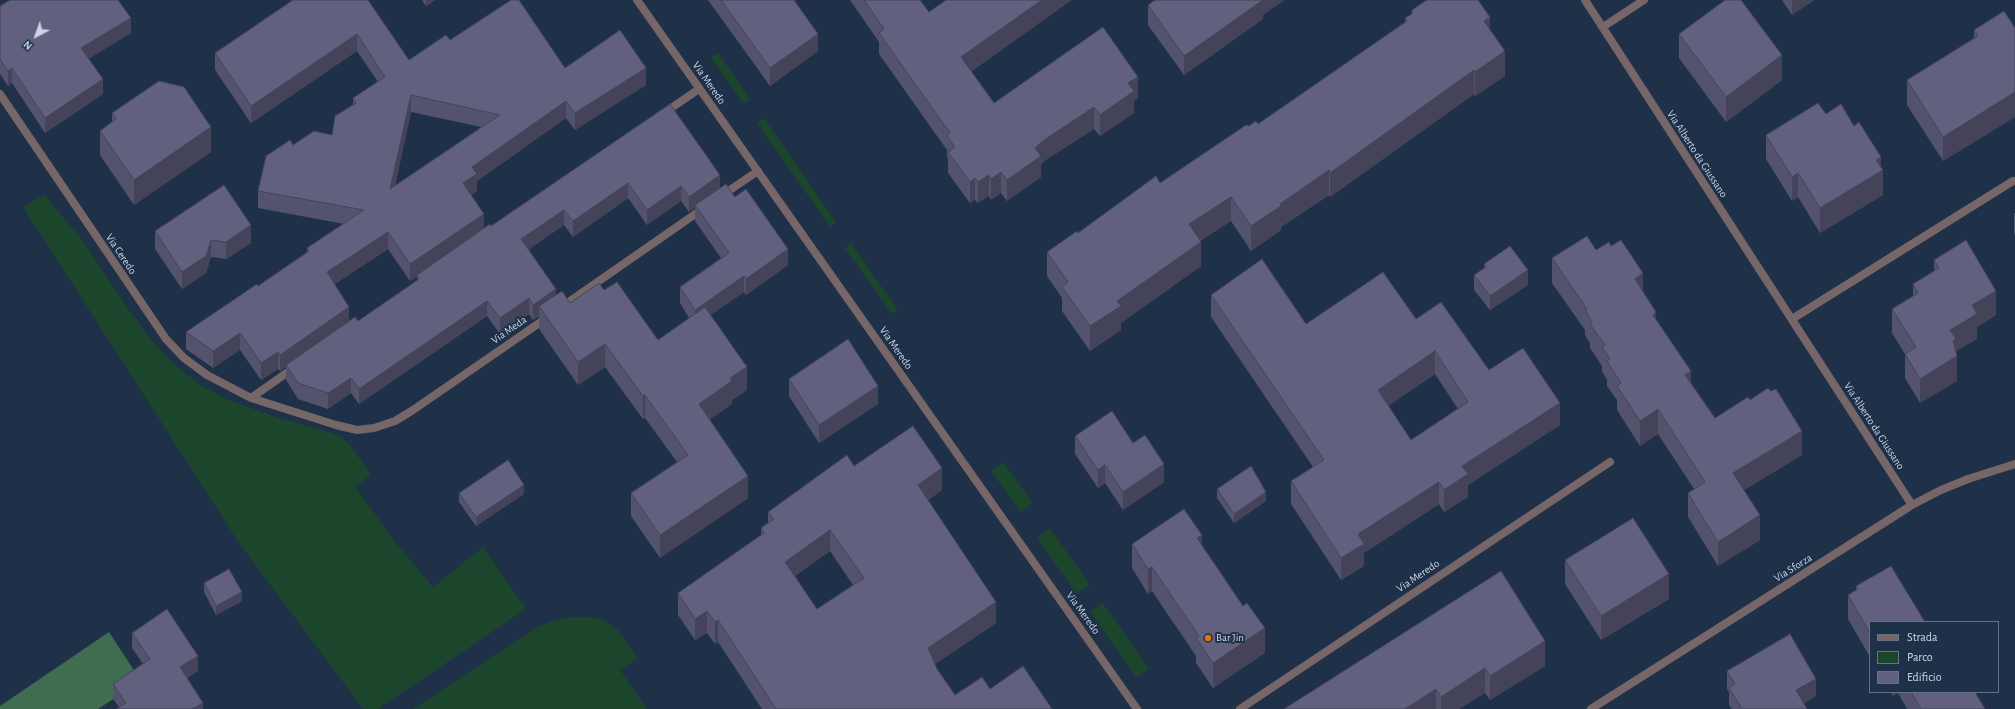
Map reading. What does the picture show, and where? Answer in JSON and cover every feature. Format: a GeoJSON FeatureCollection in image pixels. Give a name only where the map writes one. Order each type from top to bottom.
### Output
{"type":"FeatureCollection","features":[{"type":"Feature","properties":{"kind":"street","name":"Via Meredo"},"geometry":{"type":"LineString","coordinates":[[637,0],[1137,709]]}},
{"type":"Feature","properties":{"kind":"street","name":"Via Alberto da Giussano"},"geometry":{"type":"LineString","coordinates":[[1585,0],[1912,505]]}},
{"type":"Feature","properties":{"kind":"street"},"geometry":{"type":"LineString","coordinates":[[1603,27],[1644,0]]}},
{"type":"Feature","properties":{"kind":"street"},"geometry":{"type":"LineString","coordinates":[[654,120],[699,89]]}},
{"type":"Feature","properties":{"kind":"street","name":"Via Ceredo"},"geometry":{"type":"LineString","coordinates":[[0,94],[166,339],[184,358],[206,375],[251,398]]}},
{"type":"Feature","properties":{"kind":"street","name":"Via Meda"},"geometry":{"type":"LineString","coordinates":[[251,398],[357,430],[374,428],[395,421],[758,171]]}},
{"type":"Feature","properties":{"kind":"street"},"geometry":{"type":"LineString","coordinates":[[1792,319],[2013,181]]}},
{"type":"Feature","properties":{"kind":"street"},"geometry":{"type":"LineString","coordinates":[[251,398],[303,362]]}},
{"type":"Feature","properties":{"kind":"street","name":"Via Meredo"},"geometry":{"type":"LineString","coordinates":[[1240,709],[1610,462]]}},
{"type":"Feature","properties":{"kind":"street","name":"Via Sforza"},"geometry":{"type":"LineString","coordinates":[[1591,709],[1912,505],[1948,487],[2015,464]]}},
{"type":"Feature","properties":{"kind":"green space"},"geometry":{"type":"Polygon","coordinates":[[[718,53],[750,99],[744,104],[711,58],[718,53]]]}},
{"type":"Feature","properties":{"kind":"green space"},"geometry":{"type":"Polygon","coordinates":[[[764,118],[836,222],[830,227],[757,123],[764,118]]]}},
{"type":"Feature","properties":{"kind":"green space"},"geometry":{"type":"Polygon","coordinates":[[[44,195],[81,238],[133,316],[154,343],[172,362],[199,384],[228,400],[276,417],[329,432],[341,437],[350,445],[371,475],[355,487],[396,543],[433,587],[483,547],[526,609],[378,709],[363,709],[239,543],[23,207],[44,195]]]}},
{"type":"Feature","properties":{"kind":"green space"},"geometry":{"type":"Polygon","coordinates":[[[851,243],[898,310],[892,314],[845,248],[851,243]]]}},
{"type":"Feature","properties":{"kind":"green space"},"geometry":{"type":"Polygon","coordinates":[[[1003,462],[1033,503],[1020,512],[991,471],[1003,462]]]}},
{"type":"Feature","properties":{"kind":"green space"},"geometry":{"type":"Polygon","coordinates":[[[1050,528],[1090,585],[1077,594],[1037,538],[1050,528]]]}},
{"type":"Feature","properties":{"kind":"green space"},"geometry":{"type":"Polygon","coordinates":[[[1103,603],[1149,669],[1136,677],[1090,612],[1103,603]]]}},
{"type":"Feature","properties":{"kind":"green space"},"geometry":{"type":"Polygon","coordinates":[[[571,617],[591,617],[605,621],[617,629],[638,658],[620,670],[647,709],[413,709],[537,627],[556,620],[571,617]]]}},
{"type":"Feature","properties":{"kind":"green space"},"geometry":{"type":"Polygon","coordinates":[[[109,632],[141,681],[98,709],[0,709],[0,706],[109,632]]]}},
{"type":"Feature","properties":{"kind":"building"},"geometry":{"type":"Polygon","coordinates":[[[10,0],[118,0],[131,18],[81,48],[103,79],[45,118],[12,68],[8,71],[0,59],[0,6],[10,0]]]}},
{"type":"Feature","properties":{"kind":"building"},"geometry":{"type":"Polygon","coordinates":[[[293,0],[368,0],[409,60],[446,35],[450,40],[511,0],[519,0],[565,68],[620,30],[646,68],[575,113],[566,101],[472,167],[477,174],[463,183],[484,214],[410,264],[388,232],[327,272],[349,307],[280,355],[278,352],[261,363],[240,333],[213,351],[186,332],[257,284],[258,286],[309,251],[307,248],[364,210],[258,191],[266,156],[290,140],[293,145],[314,131],[332,135],[335,116],[356,103],[353,98],[385,77],[357,34],[251,106],[215,53],[293,0]],[[411,95],[390,189],[500,115],[411,95]]]}},
{"type":"Feature","properties":{"kind":"building"},"geometry":{"type":"Polygon","coordinates":[[[721,0],[794,0],[818,34],[770,68],[721,0]]]}},
{"type":"Feature","properties":{"kind":"building"},"geometry":{"type":"Polygon","coordinates":[[[864,0],[920,0],[929,12],[946,0],[1042,0],[961,57],[994,103],[1103,27],[1138,77],[1128,83],[1134,91],[1100,115],[1094,107],[1044,140],[1035,148],[1041,156],[1007,180],[1001,172],[991,179],[989,175],[978,182],[975,178],[970,182],[948,152],[955,147],[947,136],[950,133],[879,33],[884,29],[864,0]]]}},
{"type":"Feature","properties":{"kind":"building"},"geometry":{"type":"Polygon","coordinates":[[[1155,0],[1263,0],[1184,56],[1148,5],[1155,0]]]}},
{"type":"Feature","properties":{"kind":"building"},"geometry":{"type":"Polygon","coordinates":[[[1427,0],[1478,0],[1490,17],[1484,21],[1505,51],[1475,72],[1474,70],[1330,173],[1329,170],[1280,204],[1281,206],[1251,226],[1231,197],[1189,224],[1201,242],[1117,301],[1121,306],[1090,326],[1062,287],[1068,282],[1047,252],[1077,231],[1078,233],[1156,176],[1160,183],[1246,125],[1249,126],[1256,121],[1258,124],[1407,21],[1405,18],[1412,14],[1412,10],[1427,0]]]}},
{"type":"Feature","properties":{"kind":"building"},"geometry":{"type":"Polygon","coordinates":[[[1725,0],[1741,0],[1782,55],[1726,97],[1679,34],[1725,0]]]}},
{"type":"Feature","properties":{"kind":"building"},"geometry":{"type":"Polygon","coordinates":[[[2004,11],[2015,28],[2015,92],[1943,137],[1907,80],[1978,36],[1974,30],[2004,11]]]}},
{"type":"Feature","properties":{"kind":"building"},"geometry":{"type":"Polygon","coordinates":[[[159,81],[184,87],[211,127],[134,180],[100,131],[116,119],[112,113],[159,81]]]}},
{"type":"Feature","properties":{"kind":"building"},"geometry":{"type":"Polygon","coordinates":[[[1818,103],[1826,114],[1841,104],[1854,126],[1859,122],[1881,157],[1876,160],[1883,170],[1820,208],[1798,173],[1792,177],[1766,135],[1818,103]]]}},
{"type":"Feature","properties":{"kind":"building"},"geometry":{"type":"Polygon","coordinates":[[[670,104],[720,175],[689,197],[681,186],[647,210],[628,183],[573,221],[564,210],[521,239],[556,289],[533,305],[529,298],[500,318],[487,301],[359,389],[351,378],[328,393],[298,383],[286,365],[355,317],[358,321],[419,279],[417,275],[490,224],[491,226],[670,104]]]}},
{"type":"Feature","properties":{"kind":"building"},"geometry":{"type":"Polygon","coordinates":[[[726,184],[735,197],[746,189],[788,249],[746,279],[744,276],[695,310],[680,287],[729,253],[695,205],[726,184]]]}},
{"type":"Feature","properties":{"kind":"building"},"geometry":{"type":"Polygon","coordinates":[[[224,185],[251,225],[226,242],[211,240],[206,256],[182,272],[155,231],[224,185]]]}},
{"type":"Feature","properties":{"kind":"building"},"geometry":{"type":"Polygon","coordinates":[[[1587,236],[1596,250],[1609,242],[1611,246],[1621,240],[1643,273],[1635,279],[1656,312],[1653,315],[1691,371],[1685,375],[1715,418],[1748,397],[1750,400],[1768,388],[1771,391],[1776,389],[1802,431],[1733,473],[1760,515],[1718,542],[1688,493],[1705,482],[1658,409],[1640,421],[1617,386],[1621,383],[1607,361],[1610,359],[1602,347],[1605,345],[1590,324],[1592,322],[1585,310],[1587,309],[1552,258],[1587,236]]]}},
{"type":"Feature","properties":{"kind":"building"},"geometry":{"type":"Polygon","coordinates":[[[1966,240],[1996,291],[1972,305],[1977,314],[1950,330],[1956,339],[1953,341],[1957,356],[1920,379],[1905,354],[1916,347],[1892,309],[1918,293],[1913,284],[1939,268],[1934,260],[1966,240]]]}},
{"type":"Feature","properties":{"kind":"building"},"geometry":{"type":"Polygon","coordinates":[[[1510,246],[1528,270],[1490,296],[1474,275],[1486,267],[1484,264],[1510,246]]]}},
{"type":"Feature","properties":{"kind":"building"},"geometry":{"type":"Polygon","coordinates":[[[1262,259],[1306,324],[1383,272],[1416,319],[1441,302],[1489,370],[1523,348],[1560,403],[1462,466],[1468,474],[1444,490],[1439,482],[1358,534],[1364,544],[1341,558],[1291,481],[1324,460],[1211,295],[1262,259]],[[1435,351],[1378,390],[1411,440],[1468,402],[1435,351]]]}},
{"type":"Feature","properties":{"kind":"building"},"geometry":{"type":"Polygon","coordinates":[[[617,282],[658,340],[705,307],[747,367],[730,378],[732,381],[699,404],[748,476],[660,535],[631,493],[688,455],[645,395],[643,396],[605,344],[578,362],[539,306],[562,291],[570,303],[599,283],[604,290],[617,282]]]}},
{"type":"Feature","properties":{"kind":"building"},"geometry":{"type":"Polygon","coordinates":[[[848,339],[878,386],[819,425],[789,379],[848,339]]]}},
{"type":"Feature","properties":{"kind":"building"},"geometry":{"type":"Polygon","coordinates":[[[1112,411],[1133,443],[1145,435],[1164,464],[1123,492],[1105,465],[1098,470],[1075,436],[1112,411]]]}},
{"type":"Feature","properties":{"kind":"building"},"geometry":{"type":"Polygon","coordinates":[[[913,426],[942,468],[918,485],[996,602],[928,648],[937,669],[955,695],[982,677],[990,689],[1023,666],[1052,709],[776,709],[718,620],[715,622],[707,611],[695,619],[678,593],[764,533],[761,528],[774,519],[768,512],[847,455],[854,466],[913,426]],[[830,530],[785,562],[817,609],[864,578],[830,530]]]}},
{"type":"Feature","properties":{"kind":"building"},"geometry":{"type":"Polygon","coordinates":[[[508,460],[524,485],[476,517],[459,493],[508,460]]]}},
{"type":"Feature","properties":{"kind":"building"},"geometry":{"type":"Polygon","coordinates":[[[1251,466],[1266,492],[1234,514],[1217,489],[1251,466]]]}},
{"type":"Feature","properties":{"kind":"building"},"geometry":{"type":"Polygon","coordinates":[[[1184,509],[1202,535],[1197,538],[1243,606],[1247,603],[1265,628],[1213,663],[1196,638],[1199,636],[1152,567],[1148,569],[1132,544],[1184,509]]]}},
{"type":"Feature","properties":{"kind":"building"},"geometry":{"type":"Polygon","coordinates":[[[1633,518],[1669,574],[1601,616],[1565,560],[1633,518]]]}},
{"type":"Feature","properties":{"kind":"building"},"geometry":{"type":"Polygon","coordinates":[[[1891,566],[1924,621],[1869,621],[1869,631],[1848,595],[1858,589],[1856,586],[1891,566]]]}},
{"type":"Feature","properties":{"kind":"building"},"geometry":{"type":"Polygon","coordinates":[[[229,569],[242,592],[216,606],[204,583],[229,569]]]}},
{"type":"Feature","properties":{"kind":"building"},"geometry":{"type":"Polygon","coordinates":[[[1501,571],[1545,641],[1490,676],[1485,668],[1441,697],[1436,689],[1405,709],[1284,709],[1501,571]]]}},
{"type":"Feature","properties":{"kind":"building"},"geometry":{"type":"Polygon","coordinates":[[[167,609],[198,656],[180,667],[203,703],[192,709],[116,709],[126,703],[113,684],[150,659],[132,633],[167,609]]]}},
{"type":"Feature","properties":{"kind":"building"},"geometry":{"type":"Polygon","coordinates":[[[1790,634],[1816,679],[1796,690],[1807,709],[1742,709],[1729,688],[1735,684],[1727,671],[1790,634]]]}},
{"type":"Feature","properties":{"kind":"building"},"geometry":{"type":"Polygon","coordinates":[[[1912,693],[1976,693],[1985,709],[1921,709],[1912,693]]]}},
{"type":"Feature","properties":{"kind":"place","name":"Bar Jin"},"geometry":{"type":"Point","coordinates":[1208,638]}}]}
